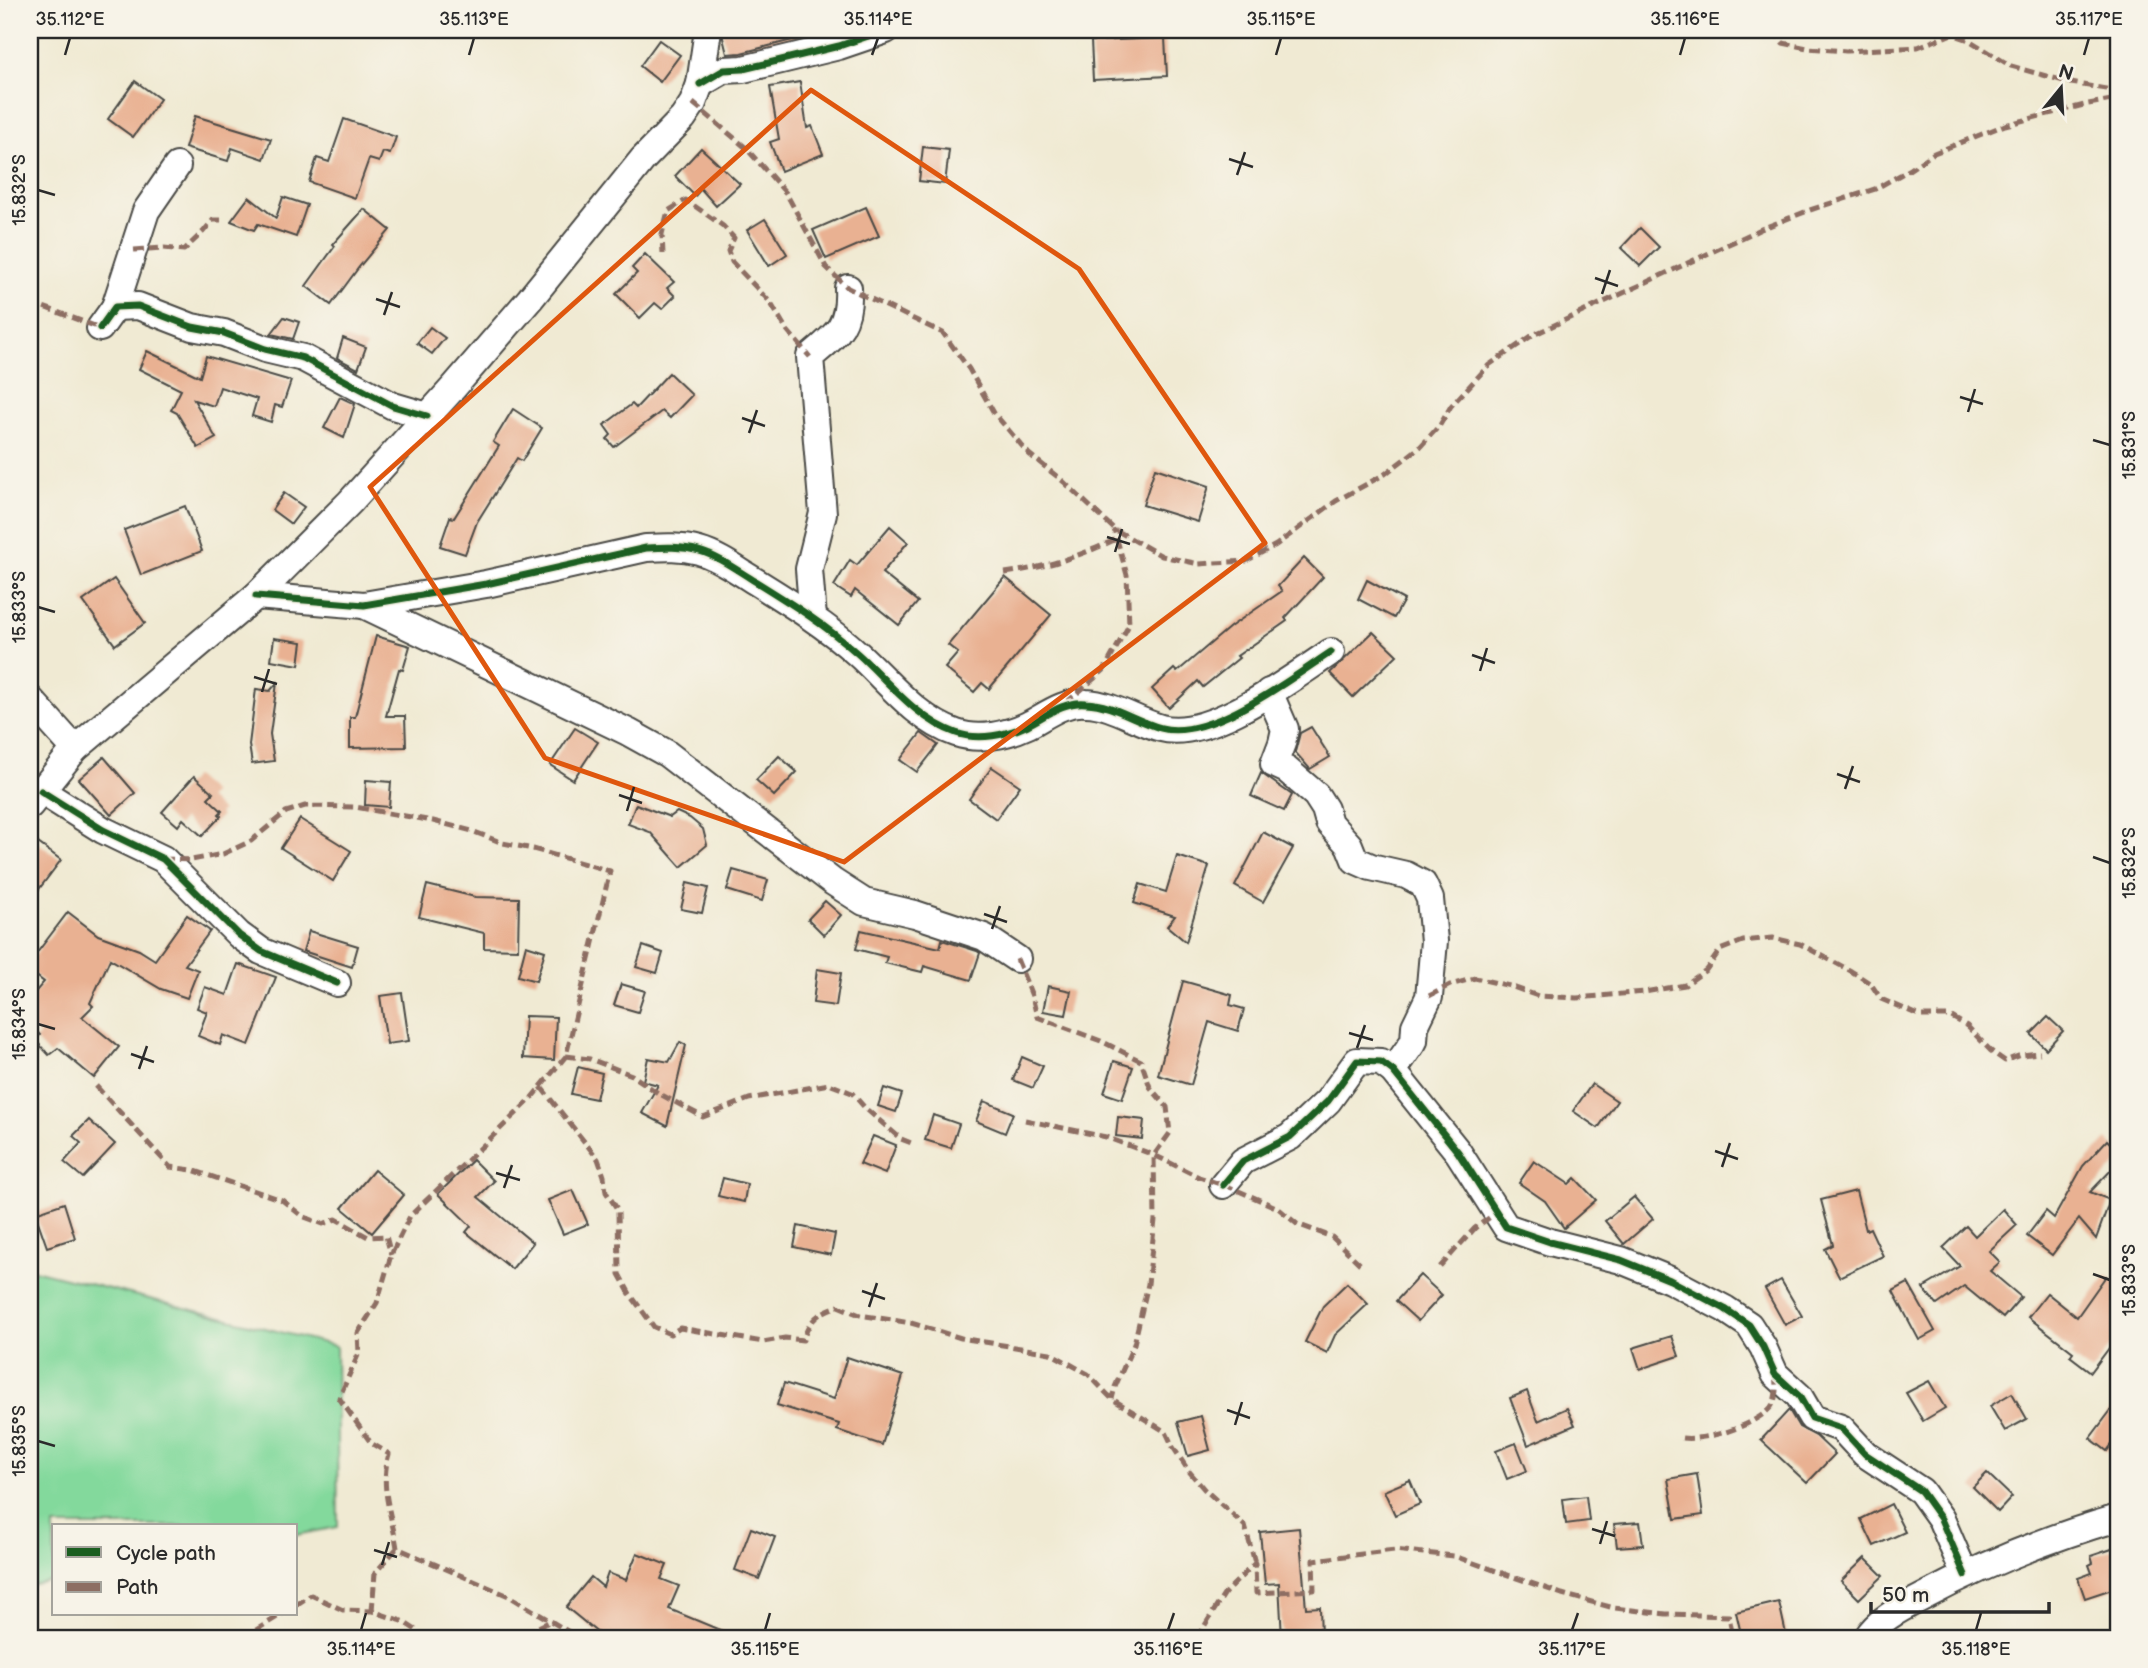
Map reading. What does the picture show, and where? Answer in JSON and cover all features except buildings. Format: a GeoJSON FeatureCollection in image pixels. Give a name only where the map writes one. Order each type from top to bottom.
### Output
{"type":"FeatureCollection","features":[{"type":"Feature","properties":{"kind":"street"},"geometry":{"type":"LineString","coordinates":[[337,983],[261,951],[239,935],[163,859],[35,798],[75,749],[257,596],[350,502],[530,299],[643,159],[683,118],[693,103],[700,84],[708,30]]}},
{"type":"Feature","properties":{"kind":"street"},"geometry":{"type":"LineString","coordinates":[[700,84],[724,70],[743,69],[839,46],[887,30]]}},
{"type":"Feature","properties":{"kind":"street"},"geometry":{"type":"LineString","coordinates":[[177,166],[146,211],[107,317],[138,306],[192,327],[223,333],[265,349],[303,358],[393,406],[427,416]]}},
{"type":"Feature","properties":{"kind":"street"},"geometry":{"type":"LineString","coordinates":[[813,618],[810,569],[822,513],[810,357],[839,332],[849,307],[848,288]]}},
{"type":"Feature","properties":{"kind":"street"},"geometry":{"type":"LineString","coordinates":[[257,596],[364,606],[486,584],[646,548],[670,546],[699,551],[724,562],[813,618],[857,653],[923,715],[956,733],[989,737],[1024,726],[1063,705],[1082,702],[1101,704],[1162,728],[1183,729],[1228,716],[1331,652]]}},
{"type":"Feature","properties":{"kind":"street"},"geometry":{"type":"LineString","coordinates":[[364,606],[628,732],[666,753],[833,882],[864,902],[915,914],[984,937],[1017,959]]}},
{"type":"Feature","properties":{"kind":"street"},"geometry":{"type":"LineString","coordinates":[[1269,692],[1285,729],[1274,764],[1287,770],[1316,794],[1329,823],[1349,845],[1355,860],[1423,884],[1430,899],[1434,940],[1429,997],[1415,1026],[1414,1041],[1393,1071]]}},
{"type":"Feature","properties":{"kind":"street"},"geometry":{"type":"LineString","coordinates":[[30,699],[75,749]]}},
{"type":"Feature","properties":{"kind":"street"},"geometry":{"type":"LineString","coordinates":[[1223,1185],[1243,1161],[1290,1137],[1328,1101],[1357,1061],[1381,1062],[1393,1071],[1433,1117],[1506,1227],[1621,1260],[1670,1280],[1749,1325],[1775,1374],[1799,1396],[1812,1418],[1841,1429],[1865,1454],[1921,1491],[1941,1519],[1965,1575]]}},
{"type":"Feature","properties":{"kind":"street"},"geometry":{"type":"LineString","coordinates":[[1867,1638],[1895,1613],[1965,1575],[2063,1536],[2118,1518]]}},
{"type":"Feature","properties":{"kind":"highlighted area"},"geometry":{"type":"Polygon","coordinates":[[[811,90],[1079,269],[1265,543],[844,862],[545,758],[370,487],[811,90]]]}},
{"type":"Feature","properties":{"kind":"green space"},"geometry":{"type":"Polygon","coordinates":[[[30,1269],[336,1346],[338,1527],[298,1535],[298,1524],[52,1524],[52,1580],[30,1585],[30,1269]]]}},
{"type":"Feature","properties":{"kind":"marked path"},"geometry":{"type":"LineString","coordinates":[[1773,30],[1783,43],[1846,51],[1918,47],[1952,34],[1969,40],[2011,66],[2071,83],[2118,91]]}},
{"type":"Feature","properties":{"kind":"marked path"},"geometry":{"type":"LineString","coordinates":[[693,103],[745,147],[786,193],[826,267],[848,288],[943,333],[969,369],[994,413],[1029,454],[1064,482],[1114,529],[1162,556],[1199,564],[1246,561],[1276,545],[1336,501],[1385,474],[1420,447],[1440,425],[1451,406],[1489,365],[1533,335],[1761,229],[1875,189],[1934,153],[2005,125],[2118,99]]}},
{"type":"Feature","properties":{"kind":"marked path"},"geometry":{"type":"LineString","coordinates":[[663,254],[662,234],[668,211],[686,200],[723,226],[734,238],[728,251],[732,262],[770,302],[787,330],[810,357]]}},
{"type":"Feature","properties":{"kind":"marked path"},"geometry":{"type":"LineString","coordinates":[[134,250],[184,250],[213,220],[224,220]]}},
{"type":"Feature","properties":{"kind":"marked path"},"geometry":{"type":"LineString","coordinates":[[30,302],[100,328]]}},
{"type":"Feature","properties":{"kind":"marked path"},"geometry":{"type":"LineString","coordinates":[[1066,703],[1104,670],[1129,625],[1127,575],[1114,529]]}},
{"type":"Feature","properties":{"kind":"marked path"},"geometry":{"type":"LineString","coordinates":[[1005,573],[1062,560],[1116,539]]}},
{"type":"Feature","properties":{"kind":"marked path"},"geometry":{"type":"LineString","coordinates":[[163,859],[192,860],[223,854],[251,841],[286,812],[305,806],[355,807],[433,821],[472,831],[503,843],[610,871],[566,1056],[529,1101],[410,1216],[391,1255],[377,1303],[358,1333],[359,1353],[339,1398],[371,1443],[389,1454],[386,1490],[397,1548],[509,1596],[579,1638]]}},
{"type":"Feature","properties":{"kind":"marked path"},"geometry":{"type":"LineString","coordinates":[[1429,996],[1450,985],[1475,978],[1538,996],[1577,998],[1644,992],[1685,985],[1706,970],[1720,950],[1743,941],[1773,938],[1800,944],[1851,971],[1871,984],[1881,999],[1921,1016],[1950,1016],[1967,1026],[1991,1051],[2005,1061],[2021,1055],[2040,1053]]}},
{"type":"Feature","properties":{"kind":"marked path"},"geometry":{"type":"LineString","coordinates":[[1017,959],[1032,996],[1037,1017],[1101,1041],[1141,1061],[1150,1087],[1167,1107],[1170,1133],[1154,1155],[1155,1220],[1148,1284],[1134,1344],[1112,1399]]}},
{"type":"Feature","properties":{"kind":"marked path"},"geometry":{"type":"LineString","coordinates":[[566,1056],[590,1059],[632,1075],[658,1093],[703,1117],[749,1099],[829,1084],[852,1093],[901,1139],[914,1144]]}},
{"type":"Feature","properties":{"kind":"marked path"},"geometry":{"type":"LineString","coordinates":[[96,1086],[170,1167],[192,1170],[282,1200],[302,1216],[323,1224],[336,1219],[368,1237],[386,1236],[391,1255]]}},
{"type":"Feature","properties":{"kind":"marked path"},"geometry":{"type":"LineString","coordinates":[[541,1087],[598,1159],[606,1192],[618,1210],[619,1274],[654,1327],[670,1334],[680,1328],[763,1342],[785,1338],[803,1340],[816,1318],[838,1306],[860,1315],[911,1323],[961,1338],[1050,1353],[1088,1374],[1112,1399],[1166,1432],[1188,1470],[1204,1489],[1245,1526],[1255,1563]]}},
{"type":"Feature","properties":{"kind":"marked path"},"geometry":{"type":"LineString","coordinates":[[1025,1120],[1106,1137],[1154,1155],[1199,1177],[1232,1188],[1278,1208],[1297,1224],[1332,1237],[1360,1264]]}},
{"type":"Feature","properties":{"kind":"marked path"},"geometry":{"type":"LineString","coordinates":[[1440,1267],[1475,1228],[1496,1213]]}},
{"type":"Feature","properties":{"kind":"marked path"},"geometry":{"type":"LineString","coordinates":[[1682,1438],[1704,1437],[1730,1431],[1764,1414],[1775,1399],[1775,1374]]}},
{"type":"Feature","properties":{"kind":"marked path"},"geometry":{"type":"LineString","coordinates":[[372,1611],[375,1573],[397,1548]]}},
{"type":"Feature","properties":{"kind":"marked path"},"geometry":{"type":"LineString","coordinates":[[1197,1638],[1225,1593],[1255,1563],[1256,1593],[1314,1590],[1313,1560],[1395,1550],[1454,1556],[1562,1594],[1614,1608],[1666,1614],[1729,1616],[1733,1638]]}},
{"type":"Feature","properties":{"kind":"marked path"},"geometry":{"type":"LineString","coordinates":[[298,1604],[311,1595],[343,1610],[372,1611],[402,1621],[428,1638]]}},
{"type":"Feature","properties":{"kind":"marked path"},"geometry":{"type":"LineString","coordinates":[[243,1638],[279,1616]]}},
{"type":"Feature","properties":{"kind":"marked path"},"geometry":{"type":"LineString","coordinates":[[530,1638],[534,1629],[551,1621]]}},
{"type":"Feature","properties":{"kind":"cycle path"},"geometry":{"type":"LineString","coordinates":[[700,84],[724,70],[743,69],[839,46],[886,30]]}},
{"type":"Feature","properties":{"kind":"cycle path"},"geometry":{"type":"LineString","coordinates":[[100,328],[115,307],[138,306],[192,327],[224,333],[265,349],[303,358],[393,406],[427,416]]}},
{"type":"Feature","properties":{"kind":"cycle path"},"geometry":{"type":"LineString","coordinates":[[256,596],[364,605],[486,584],[646,548],[692,549],[725,563],[819,623],[858,654],[928,719],[956,733],[974,737],[1011,732],[1063,706],[1078,703],[1105,706],[1151,725],[1181,730],[1226,717],[1272,691],[1331,652]]}},
{"type":"Feature","properties":{"kind":"cycle path"},"geometry":{"type":"LineString","coordinates":[[41,791],[103,830],[163,859],[239,935],[261,951],[337,983]]}},
{"type":"Feature","properties":{"kind":"cycle path"},"geometry":{"type":"LineString","coordinates":[[1223,1185],[1243,1161],[1290,1137],[1328,1101],[1357,1061],[1381,1062],[1393,1071],[1458,1152],[1506,1227],[1550,1242],[1621,1260],[1670,1280],[1749,1325],[1775,1374],[1799,1396],[1812,1418],[1841,1428],[1865,1454],[1921,1491],[1941,1519],[1965,1575]]}}]}
